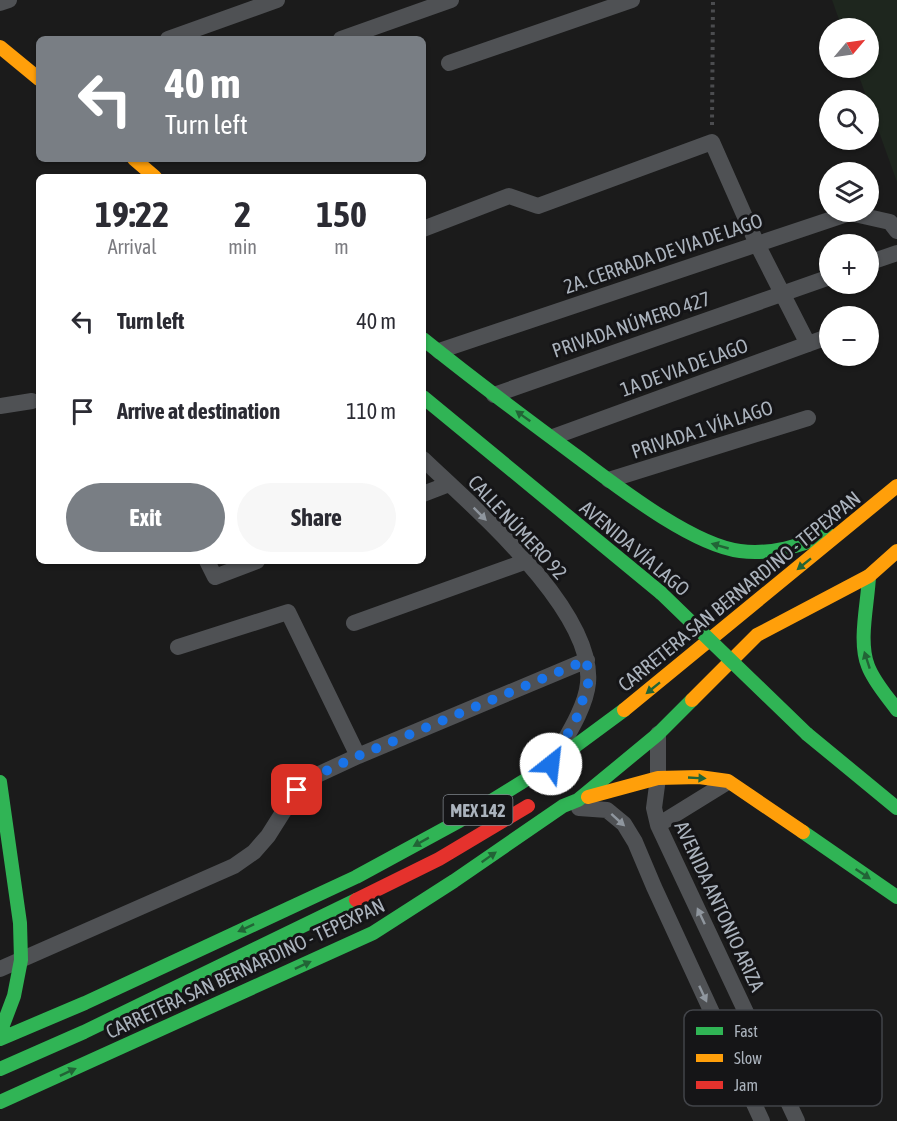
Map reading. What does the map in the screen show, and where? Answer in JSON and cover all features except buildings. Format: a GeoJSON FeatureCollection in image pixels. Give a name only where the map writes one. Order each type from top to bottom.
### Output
{"type":"FeatureCollection","features":[{"type":"Feature","properties":{"kind":"main road"},"geometry":{"type":"LineString","coordinates":[[0,47],[36,75]]}},
{"type":"Feature","properties":{"kind":"main road"},"geometry":{"type":"LineString","coordinates":[[138,162],[152,174]]}},
{"type":"Feature","properties":{"kind":"main road"},"geometry":{"type":"LineString","coordinates":[[426,341],[609,480],[653,511],[706,541],[738,551],[771,552],[807,543],[856,521]]}},
{"type":"Feature","properties":{"kind":"main road","name":"AVENIDA VÍA LAGO"},"geometry":{"type":"LineString","coordinates":[[426,399],[661,593],[807,734],[897,808]]}},
{"type":"Feature","properties":{"kind":"main road","name":"CARRETERA SAN BERNARDINO - TEPEXPAN"},"geometry":{"type":"LineString","coordinates":[[0,1039],[85,1003],[356,877],[459,821],[551,764],[643,696],[897,486]]}},
{"type":"Feature","properties":{"kind":"main road","name":"CARRETERA SAN BERNARDINO - TEPEXPAN"},"geometry":{"type":"LineString","coordinates":[[0,1102],[373,933],[571,803],[658,734],[758,635],[868,576],[889,562],[897,551]]}},
{"type":"Feature","properties":{"kind":"main road"},"geometry":{"type":"LineString","coordinates":[[868,576],[868,602],[862,644],[868,666],[881,689],[897,710]]}},
{"type":"Feature","properties":{"kind":"main road"},"geometry":{"type":"LineString","coordinates":[[682,690],[758,635]]}},
{"type":"Feature","properties":{"kind":"main road"},"geometry":{"type":"LineString","coordinates":[[571,803],[658,778],[699,777],[728,782],[897,897]]}},
{"type":"Feature","properties":{"kind":"main road"},"geometry":{"type":"LineString","coordinates":[[0,782],[20,923],[21,960],[14,996],[0,1033]]}},
{"type":"Feature","properties":{"kind":"main road"},"geometry":{"type":"LineString","coordinates":[[0,1069],[127,1012],[439,859],[513,817],[542,796]]}},
{"type":"Feature","properties":{"kind":"street"},"geometry":{"type":"LineString","coordinates":[[0,3],[9,0]]}},
{"type":"Feature","properties":{"kind":"street"},"geometry":{"type":"LineString","coordinates":[[176,36],[277,0]]}},
{"type":"Feature","properties":{"kind":"street"},"geometry":{"type":"LineString","coordinates":[[349,36],[451,0]]}},
{"type":"Feature","properties":{"kind":"street"},"geometry":{"type":"LineString","coordinates":[[449,63],[632,0]]}},
{"type":"Feature","properties":{"kind":"street"},"geometry":{"type":"LineString","coordinates":[[426,228],[509,196],[538,206],[712,142],[757,244],[808,344]]}},
{"type":"Feature","properties":{"kind":"street","name":"2A. CERRADA DE VIA DE LAGO"},"geometry":{"type":"LineString","coordinates":[[439,351],[850,213],[890,222],[897,231]]}},
{"type":"Feature","properties":{"kind":"street"},"geometry":{"type":"LineString","coordinates":[[879,259],[897,253]]}},
{"type":"Feature","properties":{"kind":"street","name":"PRIVADA NÚMERO 427"},"geometry":{"type":"LineString","coordinates":[[494,395],[819,281]]}},
{"type":"Feature","properties":{"kind":"street","name":"1A DE VIA DE LAGO"},"geometry":{"type":"LineString","coordinates":[[553,437],[819,340]]}},
{"type":"Feature","properties":{"kind":"street"},"geometry":{"type":"LineString","coordinates":[[0,406],[32,401]]}},
{"type":"Feature","properties":{"kind":"street","name":"PRIVADA 1 VÍA LAGO"},"geometry":{"type":"LineString","coordinates":[[609,480],[808,417]]}},
{"type":"Feature","properties":{"kind":"street","name":"CALLE NÚMERO 92"},"geometry":{"type":"LineString","coordinates":[[426,462],[527,561],[551,590],[577,632],[587,660],[588,684],[577,717],[551,764]]}},
{"type":"Feature","properties":{"kind":"street"},"geometry":{"type":"LineString","coordinates":[[426,493],[449,484]]}},
{"type":"Feature","properties":{"kind":"street"},"geometry":{"type":"LineString","coordinates":[[354,623],[527,561]]}},
{"type":"Feature","properties":{"kind":"street"},"geometry":{"type":"LineString","coordinates":[[208,564],[215,578],[238,564]]}},
{"type":"Feature","properties":{"kind":"street"},"geometry":{"type":"LineString","coordinates":[[178,647],[288,612],[358,756]]}},
{"type":"Feature","properties":{"kind":"street"},"geometry":{"type":"LineString","coordinates":[[0,969],[234,866],[254,852],[268,836],[297,790],[315,776],[587,660]]}},
{"type":"Feature","properties":{"kind":"street","name":"AVENIDA ANTONIO ARIZA"},"geometry":{"type":"LineString","coordinates":[[658,734],[658,778],[654,808],[658,825],[746,1010]]}},
{"type":"Feature","properties":{"kind":"street"},"geometry":{"type":"LineString","coordinates":[[658,825],[728,782]]}},
{"type":"Feature","properties":{"kind":"street"},"geometry":{"type":"LineString","coordinates":[[571,803],[607,810],[624,824],[635,842],[711,1010]]}},
{"type":"Feature","properties":{"kind":"street"},"geometry":{"type":"LineString","coordinates":[[755,1106],[762,1121]]}},
{"type":"Feature","properties":{"kind":"street","name":"AVENIDA ANTONIO ARIZA"},"geometry":{"type":"LineString","coordinates":[[791,1106],[798,1121]]}},
{"type":"Feature","properties":{"kind":"path"},"geometry":{"type":"LineString","coordinates":[[712,142],[713,0]]}},
{"type":"Feature","properties":{"kind":"shaded area"},"geometry":{"type":"Polygon","coordinates":[[[832,0],[897,0],[897,182],[879,132],[879,90],[864,90],[860,78],[879,78],[879,18],[838,18],[832,0]]]}},
{"type":"Feature","properties":{"kind":"traffic: fast"},"geometry":{"type":"LineString","coordinates":[[426,341],[614,484],[678,527],[700,538],[740,551],[763,552],[796,546],[828,534]]}},
{"type":"Feature","properties":{"kind":"traffic: fast"},"geometry":{"type":"LineString","coordinates":[[426,399],[661,593]]}},
{"type":"Feature","properties":{"kind":"traffic: fast"},"geometry":{"type":"LineString","coordinates":[[869,576],[864,634],[865,656],[874,678],[897,710]]}},
{"type":"Feature","properties":{"kind":"traffic: fast"},"geometry":{"type":"LineString","coordinates":[[661,593],[807,734]]}},
{"type":"Feature","properties":{"kind":"traffic: fast"},"geometry":{"type":"LineString","coordinates":[[0,1102],[373,933],[563,806],[578,800],[658,734],[692,700]]}},
{"type":"Feature","properties":{"kind":"traffic: fast"},"geometry":{"type":"LineString","coordinates":[[0,1039],[85,1003],[356,877],[459,821],[551,764],[624,710]]}},
{"type":"Feature","properties":{"kind":"traffic: fast"},"geometry":{"type":"LineString","coordinates":[[807,734],[897,808]]}},
{"type":"Feature","properties":{"kind":"traffic: fast"},"geometry":{"type":"LineString","coordinates":[[0,782],[20,923],[21,960],[14,996],[0,1033]]}},
{"type":"Feature","properties":{"kind":"traffic: fast"},"geometry":{"type":"LineString","coordinates":[[803,832],[897,897]]}},
{"type":"Feature","properties":{"kind":"traffic: fast"},"geometry":{"type":"LineString","coordinates":[[0,1069],[84,1032],[356,900]]}},
{"type":"Feature","properties":{"kind":"traffic: slow"},"geometry":{"type":"LineString","coordinates":[[0,47],[36,77]]}},
{"type":"Feature","properties":{"kind":"traffic: slow"},"geometry":{"type":"LineString","coordinates":[[138,162],[152,174]]}},
{"type":"Feature","properties":{"kind":"traffic: slow"},"geometry":{"type":"LineString","coordinates":[[624,710],[897,486]]}},
{"type":"Feature","properties":{"kind":"traffic: slow"},"geometry":{"type":"LineString","coordinates":[[692,700],[757,635],[869,576],[897,551]]}},
{"type":"Feature","properties":{"kind":"traffic: slow"},"geometry":{"type":"LineString","coordinates":[[588,797],[658,778],[699,777],[728,781],[803,832]]}},
{"type":"Feature","properties":{"kind":"traffic: jam"},"geometry":{"type":"LineString","coordinates":[[356,900],[439,859],[528,806]]}},
{"type":"Feature","properties":{"kind":"route"},"geometry":{"type":"LineString","coordinates":[[297,790],[315,776],[358,756],[587,660],[588,684],[577,717],[551,764]]}}]}
